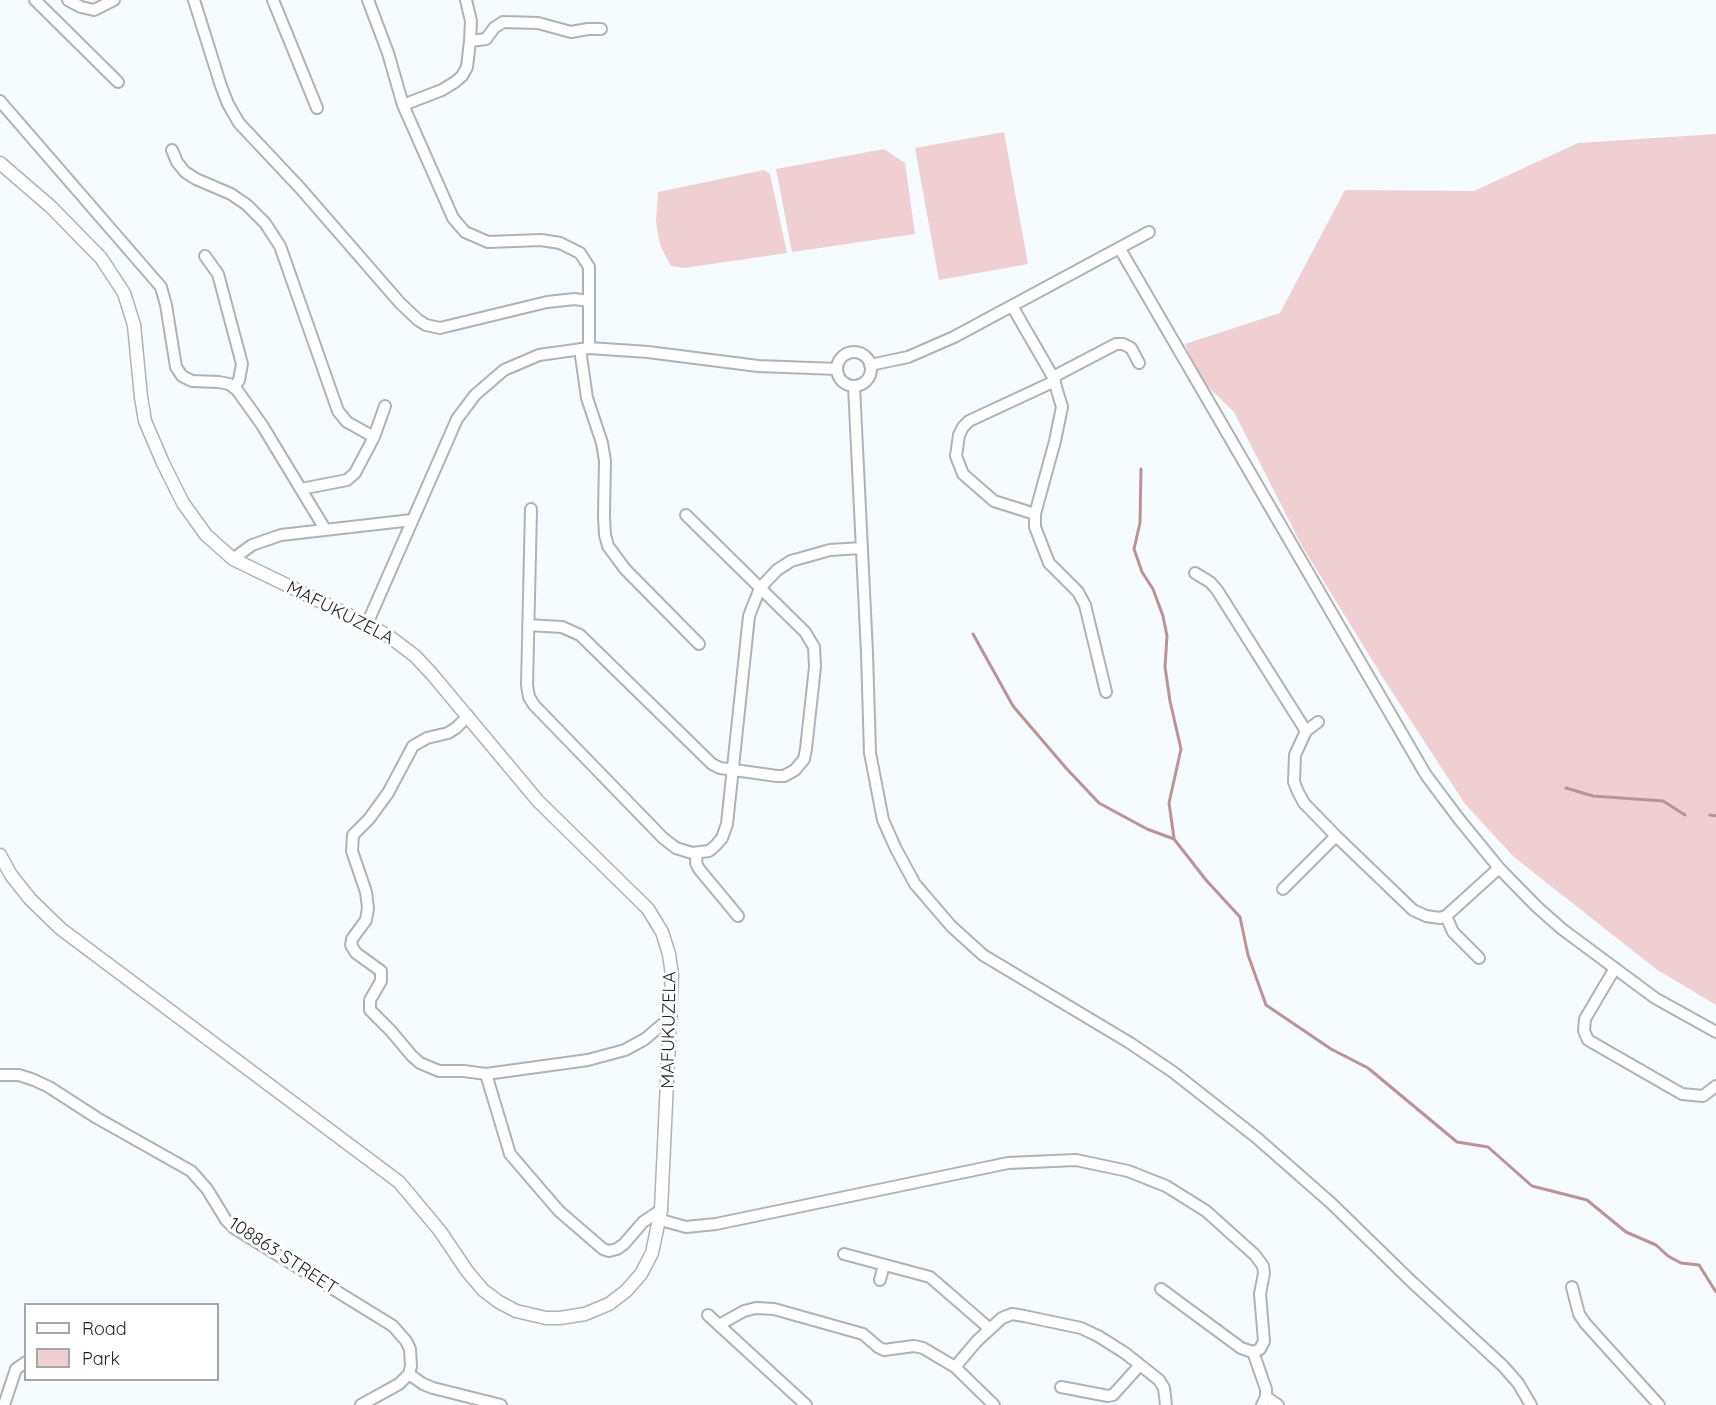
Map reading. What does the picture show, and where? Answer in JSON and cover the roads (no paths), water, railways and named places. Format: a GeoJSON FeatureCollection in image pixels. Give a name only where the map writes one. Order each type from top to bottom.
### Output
{"type":"FeatureCollection","features":[{"type":"Feature","properties":{"kind":"main road","name":"MAFUKUZELA"},"geometry":{"type":"LineString","coordinates":[[0,163],[51,207],[101,258],[124,293],[134,325],[145,421],[183,503],[206,535],[232,559],[367,624],[415,656],[538,801],[648,909],[663,932],[672,975],[661,1215],[652,1253],[641,1274],[626,1291],[609,1304],[585,1314],[553,1318],[516,1311],[499,1302],[477,1284],[440,1232],[399,1182],[61,929],[30,899],[11,875],[0,855]]}},
{"type":"Feature","properties":{"kind":"street"},"geometry":{"type":"LineString","coordinates":[[35,0],[118,82]]}},
{"type":"Feature","properties":{"kind":"street"},"geometry":{"type":"LineString","coordinates":[[68,0],[81,7],[94,10],[114,0]]}},
{"type":"Feature","properties":{"kind":"street"},"geometry":{"type":"LineString","coordinates":[[194,0],[224,95],[239,123],[301,189],[400,303],[418,320],[426,325],[440,328],[547,302],[574,299],[588,301]]}},
{"type":"Feature","properties":{"kind":"street"},"geometry":{"type":"LineString","coordinates":[[273,0],[316,108]]}},
{"type":"Feature","properties":{"kind":"street"},"geometry":{"type":"LineString","coordinates":[[368,0],[388,53],[403,105],[447,206],[459,226],[476,238],[488,242],[542,240],[560,243],[580,254],[589,267],[590,284],[584,348],[587,398],[603,443],[605,535],[609,546],[625,569],[699,644]]}},
{"type":"Feature","properties":{"kind":"street"},"geometry":{"type":"LineString","coordinates":[[403,105],[455,82],[467,67],[471,21],[466,0]]}},
{"type":"Feature","properties":{"kind":"street"},"geometry":{"type":"LineString","coordinates":[[470,41],[486,39],[494,28],[503,22],[538,23],[568,32],[588,28],[601,29]]}},
{"type":"Feature","properties":{"kind":"street"},"geometry":{"type":"LineString","coordinates":[[0,101],[161,287],[176,367],[182,376],[192,381],[219,382],[234,388],[246,399],[325,529]]}},
{"type":"Feature","properties":{"kind":"street"},"geometry":{"type":"LineString","coordinates":[[172,150],[177,162],[185,172],[231,194],[247,205],[264,223],[280,246],[338,411],[347,422],[374,437]]}},
{"type":"Feature","properties":{"kind":"street"},"geometry":{"type":"LineString","coordinates":[[870,365],[908,357],[954,337],[1149,232]]}},
{"type":"Feature","properties":{"kind":"street"},"geometry":{"type":"LineString","coordinates":[[1120,249],[1426,775],[1499,868],[1536,906],[1562,929],[1655,998],[1716,1032]]}},
{"type":"Feature","properties":{"kind":"street"},"geometry":{"type":"LineString","coordinates":[[205,256],[218,274],[242,364],[239,380],[234,388]]}},
{"type":"Feature","properties":{"kind":"street"},"geometry":{"type":"LineString","coordinates":[[1012,306],[1054,380],[1061,401],[1061,416],[1035,514],[1035,527],[1049,563],[1078,592],[1085,605],[1106,692]]}},
{"type":"Feature","properties":{"kind":"street"},"geometry":{"type":"LineString","coordinates":[[1035,514],[994,501],[963,474],[956,456],[959,435],[963,427],[969,421],[1054,380],[1116,344],[1123,344],[1131,348],[1139,363]]}},
{"type":"Feature","properties":{"kind":"street"},"geometry":{"type":"LineString","coordinates":[[367,624],[457,419],[475,395],[504,370],[539,355],[584,348],[648,352],[758,366],[837,369]]}},
{"type":"Feature","properties":{"kind":"street"},"geometry":{"type":"LineString","coordinates":[[852,352],[865,357],[870,365],[869,377],[860,385],[854,386],[840,379],[837,369],[840,360],[852,352]]}},
{"type":"Feature","properties":{"kind":"street"},"geometry":{"type":"LineString","coordinates":[[854,386],[870,753],[883,820],[915,884],[931,905],[983,955],[1130,1043],[1173,1072],[1257,1138],[1331,1203],[1503,1366],[1518,1383],[1531,1405]]}},
{"type":"Feature","properties":{"kind":"street"},"geometry":{"type":"LineString","coordinates":[[302,489],[347,480],[355,473],[374,437],[385,406]]}},
{"type":"Feature","properties":{"kind":"street"},"geometry":{"type":"LineString","coordinates":[[531,509],[527,685],[529,697],[534,705],[663,838],[676,848],[697,853],[709,851],[722,838],[725,831],[749,616],[760,588],[777,570],[790,561],[830,549],[861,548]]}},
{"type":"Feature","properties":{"kind":"street"},"geometry":{"type":"LineString","coordinates":[[528,625],[562,627],[580,635],[707,759],[720,768],[784,776],[789,774],[800,765],[806,749],[815,667],[814,647],[805,632],[686,515]]}},
{"type":"Feature","properties":{"kind":"street"},"geometry":{"type":"LineString","coordinates":[[232,559],[252,545],[266,539],[325,529],[412,520]]}},
{"type":"Feature","properties":{"kind":"street"},"geometry":{"type":"LineString","coordinates":[[1195,573],[1210,582],[1217,590],[1306,731]]}},
{"type":"Feature","properties":{"kind":"street"},"geometry":{"type":"LineString","coordinates":[[468,716],[448,733],[427,738],[413,746],[388,793],[369,819],[353,835],[352,851],[366,892],[368,908],[366,920],[352,939],[351,945],[356,953],[381,971],[381,981],[371,996],[370,1010],[420,1063],[439,1071],[486,1074],[588,1060],[625,1050],[645,1039],[671,1017]]}},
{"type":"Feature","properties":{"kind":"street"},"geometry":{"type":"LineString","coordinates":[[1318,722],[1306,731],[1294,755],[1294,782],[1304,803],[1413,910],[1426,916],[1440,918],[1446,916],[1499,868]]}},
{"type":"Feature","properties":{"kind":"street"},"geometry":{"type":"LineString","coordinates":[[1283,889],[1336,836]]}},
{"type":"Feature","properties":{"kind":"street"},"geometry":{"type":"LineString","coordinates":[[697,853],[696,863],[699,869],[738,916]]}},
{"type":"Feature","properties":{"kind":"street"},"geometry":{"type":"LineString","coordinates":[[1446,916],[1453,932],[1479,958]]}},
{"type":"Feature","properties":{"kind":"street"},"geometry":{"type":"LineString","coordinates":[[1615,968],[1585,1019],[1584,1031],[1588,1040],[1682,1094],[1703,1096],[1716,1086]]}},
{"type":"Feature","properties":{"kind":"street"},"geometry":{"type":"LineString","coordinates":[[486,1074],[510,1154],[559,1211],[603,1249],[609,1251],[624,1244],[643,1222],[661,1215],[686,1227],[716,1224],[1008,1163],[1076,1160],[1128,1171],[1166,1186],[1206,1211],[1255,1255],[1263,1266],[1264,1273],[1260,1294],[1264,1341],[1260,1348],[1253,1352],[1241,1348],[1161,1289]]}},
{"type":"Feature","properties":{"kind":"street","name":"108863 STREET"},"geometry":{"type":"LineString","coordinates":[[0,1075],[19,1076],[49,1087],[97,1119],[191,1171],[207,1189],[226,1220],[234,1228],[393,1326],[410,1349],[409,1374]]}},
{"type":"Feature","properties":{"kind":"street"},"geometry":{"type":"LineString","coordinates":[[844,1254],[930,1276],[990,1329]]}},
{"type":"Feature","properties":{"kind":"street"},"geometry":{"type":"LineString","coordinates":[[880,1280],[884,1265]]}},
{"type":"Feature","properties":{"kind":"street"},"geometry":{"type":"LineString","coordinates":[[1572,1287],[1579,1314],[1585,1323],[1659,1405]]}},
{"type":"Feature","properties":{"kind":"street"},"geometry":{"type":"LineString","coordinates":[[719,1325],[750,1309],[774,1310],[863,1334],[884,1350],[914,1346],[923,1348],[955,1367],[994,1405]]}},
{"type":"Feature","properties":{"kind":"street"},"geometry":{"type":"LineString","coordinates":[[955,1367],[990,1329],[1002,1318],[1012,1314],[1081,1328],[1098,1335],[1159,1380],[1164,1388],[1166,1405]]}},
{"type":"Feature","properties":{"kind":"street"},"geometry":{"type":"LineString","coordinates":[[708,1315],[806,1405]]}},
{"type":"Feature","properties":{"kind":"street"},"geometry":{"type":"LineString","coordinates":[[1253,1352],[1266,1389],[1264,1401],[1278,1405]]}},
{"type":"Feature","properties":{"kind":"street"},"geometry":{"type":"LineString","coordinates":[[4,1405],[16,1369],[24,1363]]}},
{"type":"Feature","properties":{"kind":"street"},"geometry":{"type":"LineString","coordinates":[[1061,1387],[1113,1395],[1140,1365]]}},
{"type":"Feature","properties":{"kind":"street"},"geometry":{"type":"LineString","coordinates":[[361,1405],[399,1384],[409,1374],[433,1388],[501,1405]]}},
{"type":"Feature","properties":{"kind":"waterway"},"geometry":{"type":"LineString","coordinates":[[1141,469],[1140,523],[1134,549],[1163,616],[1167,636],[1165,667],[1181,749],[1169,803],[1174,838]]}},
{"type":"Feature","properties":{"kind":"waterway"},"geometry":{"type":"LineString","coordinates":[[973,634],[1013,706],[1099,803],[1147,829],[1174,839],[1206,880],[1240,917],[1248,955],[1266,1005],[1331,1049],[1368,1068],[1457,1142],[1488,1147],[1532,1186],[1587,1200],[1626,1232],[1656,1245],[1668,1256],[1681,1263],[1699,1265],[1716,1292]]}},
{"type":"Feature","properties":{"kind":"waterway"},"geometry":{"type":"LineString","coordinates":[[1566,788],[1593,796],[1663,801],[1685,815]]}},
{"type":"Feature","properties":{"kind":"waterway"},"geometry":{"type":"LineString","coordinates":[[1710,815],[1716,816]]}}]}
